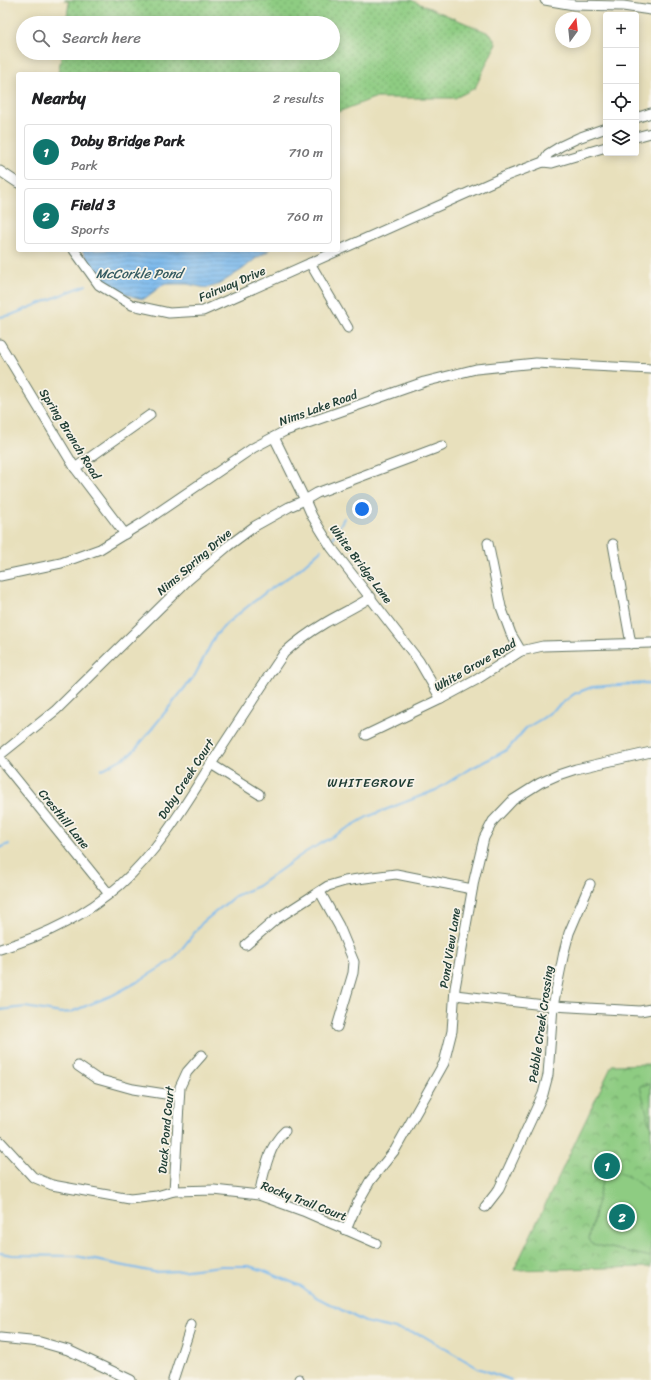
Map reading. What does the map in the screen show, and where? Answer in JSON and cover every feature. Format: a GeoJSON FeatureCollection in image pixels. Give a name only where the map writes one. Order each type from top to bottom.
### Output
{"type":"FeatureCollection","features":[{"type":"Feature","properties":{"kind":"street"},"geometry":{"type":"LineString","coordinates":[[545,0],[574,5],[623,6],[651,10]]}},
{"type":"Feature","properties":{"kind":"street"},"geometry":{"type":"LineString","coordinates":[[639,117],[651,113]]}},
{"type":"Feature","properties":{"kind":"street","name":"Fairway Drive"},"geometry":{"type":"LineString","coordinates":[[543,162],[548,154],[560,146],[603,129]]}},
{"type":"Feature","properties":{"kind":"street"},"geometry":{"type":"LineString","coordinates":[[639,136],[651,133]]}},
{"type":"Feature","properties":{"kind":"street","name":"Fairway Drive"},"geometry":{"type":"LineString","coordinates":[[340,250],[501,178],[543,162],[552,163],[603,148]]}},
{"type":"Feature","properties":{"kind":"street"},"geometry":{"type":"LineString","coordinates":[[0,171],[16,182]]}},
{"type":"Feature","properties":{"kind":"street","name":"Fairway Drive"},"geometry":{"type":"LineString","coordinates":[[75,252],[99,284],[132,305],[169,313],[203,311],[337,252]]}},
{"type":"Feature","properties":{"kind":"street"},"geometry":{"type":"LineString","coordinates":[[310,264],[348,328]]}},
{"type":"Feature","properties":{"kind":"street","name":"Spring Branch Road"},"geometry":{"type":"LineString","coordinates":[[0,344],[75,468],[125,534]]}},
{"type":"Feature","properties":{"kind":"street","name":"Nims Lake Road"},"geometry":{"type":"LineString","coordinates":[[0,576],[61,563],[100,549],[125,534],[232,462],[285,431],[424,382],[476,368],[536,363],[651,370]]}},
{"type":"Feature","properties":{"kind":"street"},"geometry":{"type":"LineString","coordinates":[[75,468],[150,415]]}},
{"type":"Feature","properties":{"kind":"street","name":"White Bridge Lane"},"geometry":{"type":"LineString","coordinates":[[274,437],[312,516],[331,547],[419,661],[442,699]]}},
{"type":"Feature","properties":{"kind":"street","name":"Nims Spring Drive"},"geometry":{"type":"LineString","coordinates":[[0,755],[56,710],[188,580],[228,546],[255,526],[289,506],[305,500],[316,493],[442,446]]}},
{"type":"Feature","properties":{"kind":"street"},"geometry":{"type":"LineString","coordinates":[[488,543],[501,606],[512,634],[521,651]]}},
{"type":"Feature","properties":{"kind":"street"},"geometry":{"type":"LineString","coordinates":[[613,544],[631,644]]}},
{"type":"Feature","properties":{"kind":"street","name":"Doby Creek Court"},"geometry":{"type":"LineString","coordinates":[[0,949],[28,941],[62,925],[92,907],[120,885],[145,860],[167,831],[284,653],[299,640],[371,597]]}},
{"type":"Feature","properties":{"kind":"street","name":"White Grove Road"},"geometry":{"type":"LineString","coordinates":[[366,735],[442,699],[476,680],[521,651],[543,646],[651,643]]}},
{"type":"Feature","properties":{"kind":"street","name":"Pond View Lane"},"geometry":{"type":"LineString","coordinates":[[346,1230],[360,1198],[370,1182],[395,1150],[444,1063],[452,1031],[455,988],[472,889],[484,838],[493,821],[513,800],[540,783],[558,775],[576,769],[651,752]]}},
{"type":"Feature","properties":{"kind":"street","name":"Cresthill Lane"},"geometry":{"type":"LineString","coordinates":[[0,759],[109,894]]}},
{"type":"Feature","properties":{"kind":"street"},"geometry":{"type":"LineString","coordinates":[[211,764],[259,794]]}},
{"type":"Feature","properties":{"kind":"street"},"geometry":{"type":"LineString","coordinates":[[246,945],[275,920],[328,886],[345,881],[396,874],[472,889]]}},
{"type":"Feature","properties":{"kind":"street","name":"Pebble Creek Crossing"},"geometry":{"type":"LineString","coordinates":[[485,1207],[499,1189],[543,1094],[548,1075],[553,1006],[569,933],[590,884]]}},
{"type":"Feature","properties":{"kind":"street"},"geometry":{"type":"LineString","coordinates":[[320,892],[339,926],[354,962],[353,974],[337,1027]]}},
{"type":"Feature","properties":{"kind":"street"},"geometry":{"type":"LineString","coordinates":[[455,995],[553,1006],[640,1011],[651,1009]]}},
{"type":"Feature","properties":{"kind":"street","name":"Duck Pond Court"},"geometry":{"type":"LineString","coordinates":[[174,1191],[178,1096],[180,1087],[187,1072],[202,1056]]}},
{"type":"Feature","properties":{"kind":"street"},"geometry":{"type":"LineString","coordinates":[[78,1066],[98,1079],[133,1089],[178,1096]]}},
{"type":"Feature","properties":{"kind":"street"},"geometry":{"type":"LineString","coordinates":[[259,1195],[267,1162],[278,1137],[285,1131]]}},
{"type":"Feature","properties":{"kind":"street","name":"Rocky Trail Court"},"geometry":{"type":"LineString","coordinates":[[0,1141],[33,1177],[52,1185],[130,1199],[157,1196],[174,1191],[214,1190],[259,1195],[303,1211],[376,1243]]}},
{"type":"Feature","properties":{"kind":"street"},"geometry":{"type":"LineString","coordinates":[[173,1380],[191,1325]]}},
{"type":"Feature","properties":{"kind":"street"},"geometry":{"type":"LineString","coordinates":[[0,1338],[40,1342],[68,1350],[131,1380]]}},
{"type":"Feature","properties":{"kind":"green space"},"geometry":{"type":"Polygon","coordinates":[[[64,0],[411,0],[491,34],[496,44],[475,88],[455,98],[374,98],[340,111],[340,72],[58,72],[61,60],[340,60],[340,16],[67,16],[69,2],[64,0]]]}},
{"type":"Feature","properties":{"kind":"green space"},"geometry":{"type":"Polygon","coordinates":[[[651,1064],[651,1267],[514,1270],[612,1065],[651,1064]]]}},
{"type":"Feature","properties":{"kind":"green space"},"geometry":{"type":"Polygon","coordinates":[[[651,1084],[651,1129],[640,1086],[651,1084]]]}},
{"type":"Feature","properties":{"kind":"green space"},"geometry":{"type":"Polygon","coordinates":[[[605,1168],[619,1172],[630,1178],[641,1185],[651,1195],[651,1257],[592,1244],[589,1239],[605,1168]]]}},
{"type":"Feature","properties":{"kind":"water","name":"McCorkle Pond"},"geometry":{"type":"Polygon","coordinates":[[[83,252],[267,252],[218,285],[206,288],[187,284],[164,284],[144,299],[127,294],[115,287],[104,280],[92,268],[83,252]]]}},
{"type":"Feature","properties":{"kind":"waterway"},"geometry":{"type":"LineString","coordinates":[[0,317],[11,315],[86,285]]}},
{"type":"Feature","properties":{"kind":"waterway"},"geometry":{"type":"LineString","coordinates":[[333,538],[344,518]]}},
{"type":"Feature","properties":{"kind":"waterway"},"geometry":{"type":"LineString","coordinates":[[101,770],[129,755],[138,746],[195,675],[215,636],[227,623],[266,592],[296,572],[321,550]]}},
{"type":"Feature","properties":{"kind":"waterway"},"geometry":{"type":"LineString","coordinates":[[0,1010],[25,1007],[61,1013],[71,1012],[113,995],[173,960],[202,923],[235,896],[258,886],[304,853],[367,817],[436,790],[466,771],[507,750],[526,728],[543,718],[574,694],[592,687],[646,683],[651,684]]}},
{"type":"Feature","properties":{"kind":"waterway"},"geometry":{"type":"LineString","coordinates":[[0,848],[9,844]]}},
{"type":"Feature","properties":{"kind":"waterway"},"geometry":{"type":"LineString","coordinates":[[0,1253],[12,1255],[76,1256],[154,1272],[179,1271],[221,1266],[249,1266],[301,1286],[316,1297],[365,1322],[422,1335],[478,1368],[511,1380]]}},
{"type":"Feature","properties":{"kind":"place","name":"Doby Bridge Park"},"geometry":{"type":"Point","coordinates":[607,1166]}},
{"type":"Feature","properties":{"kind":"place","name":"Field 3"},"geometry":{"type":"Point","coordinates":[622,1217]}},
{"type":"Feature","properties":{"kind":"district","name":"WHITEGROVE"},"geometry":{"type":"Point","coordinates":[371,782]}}]}
